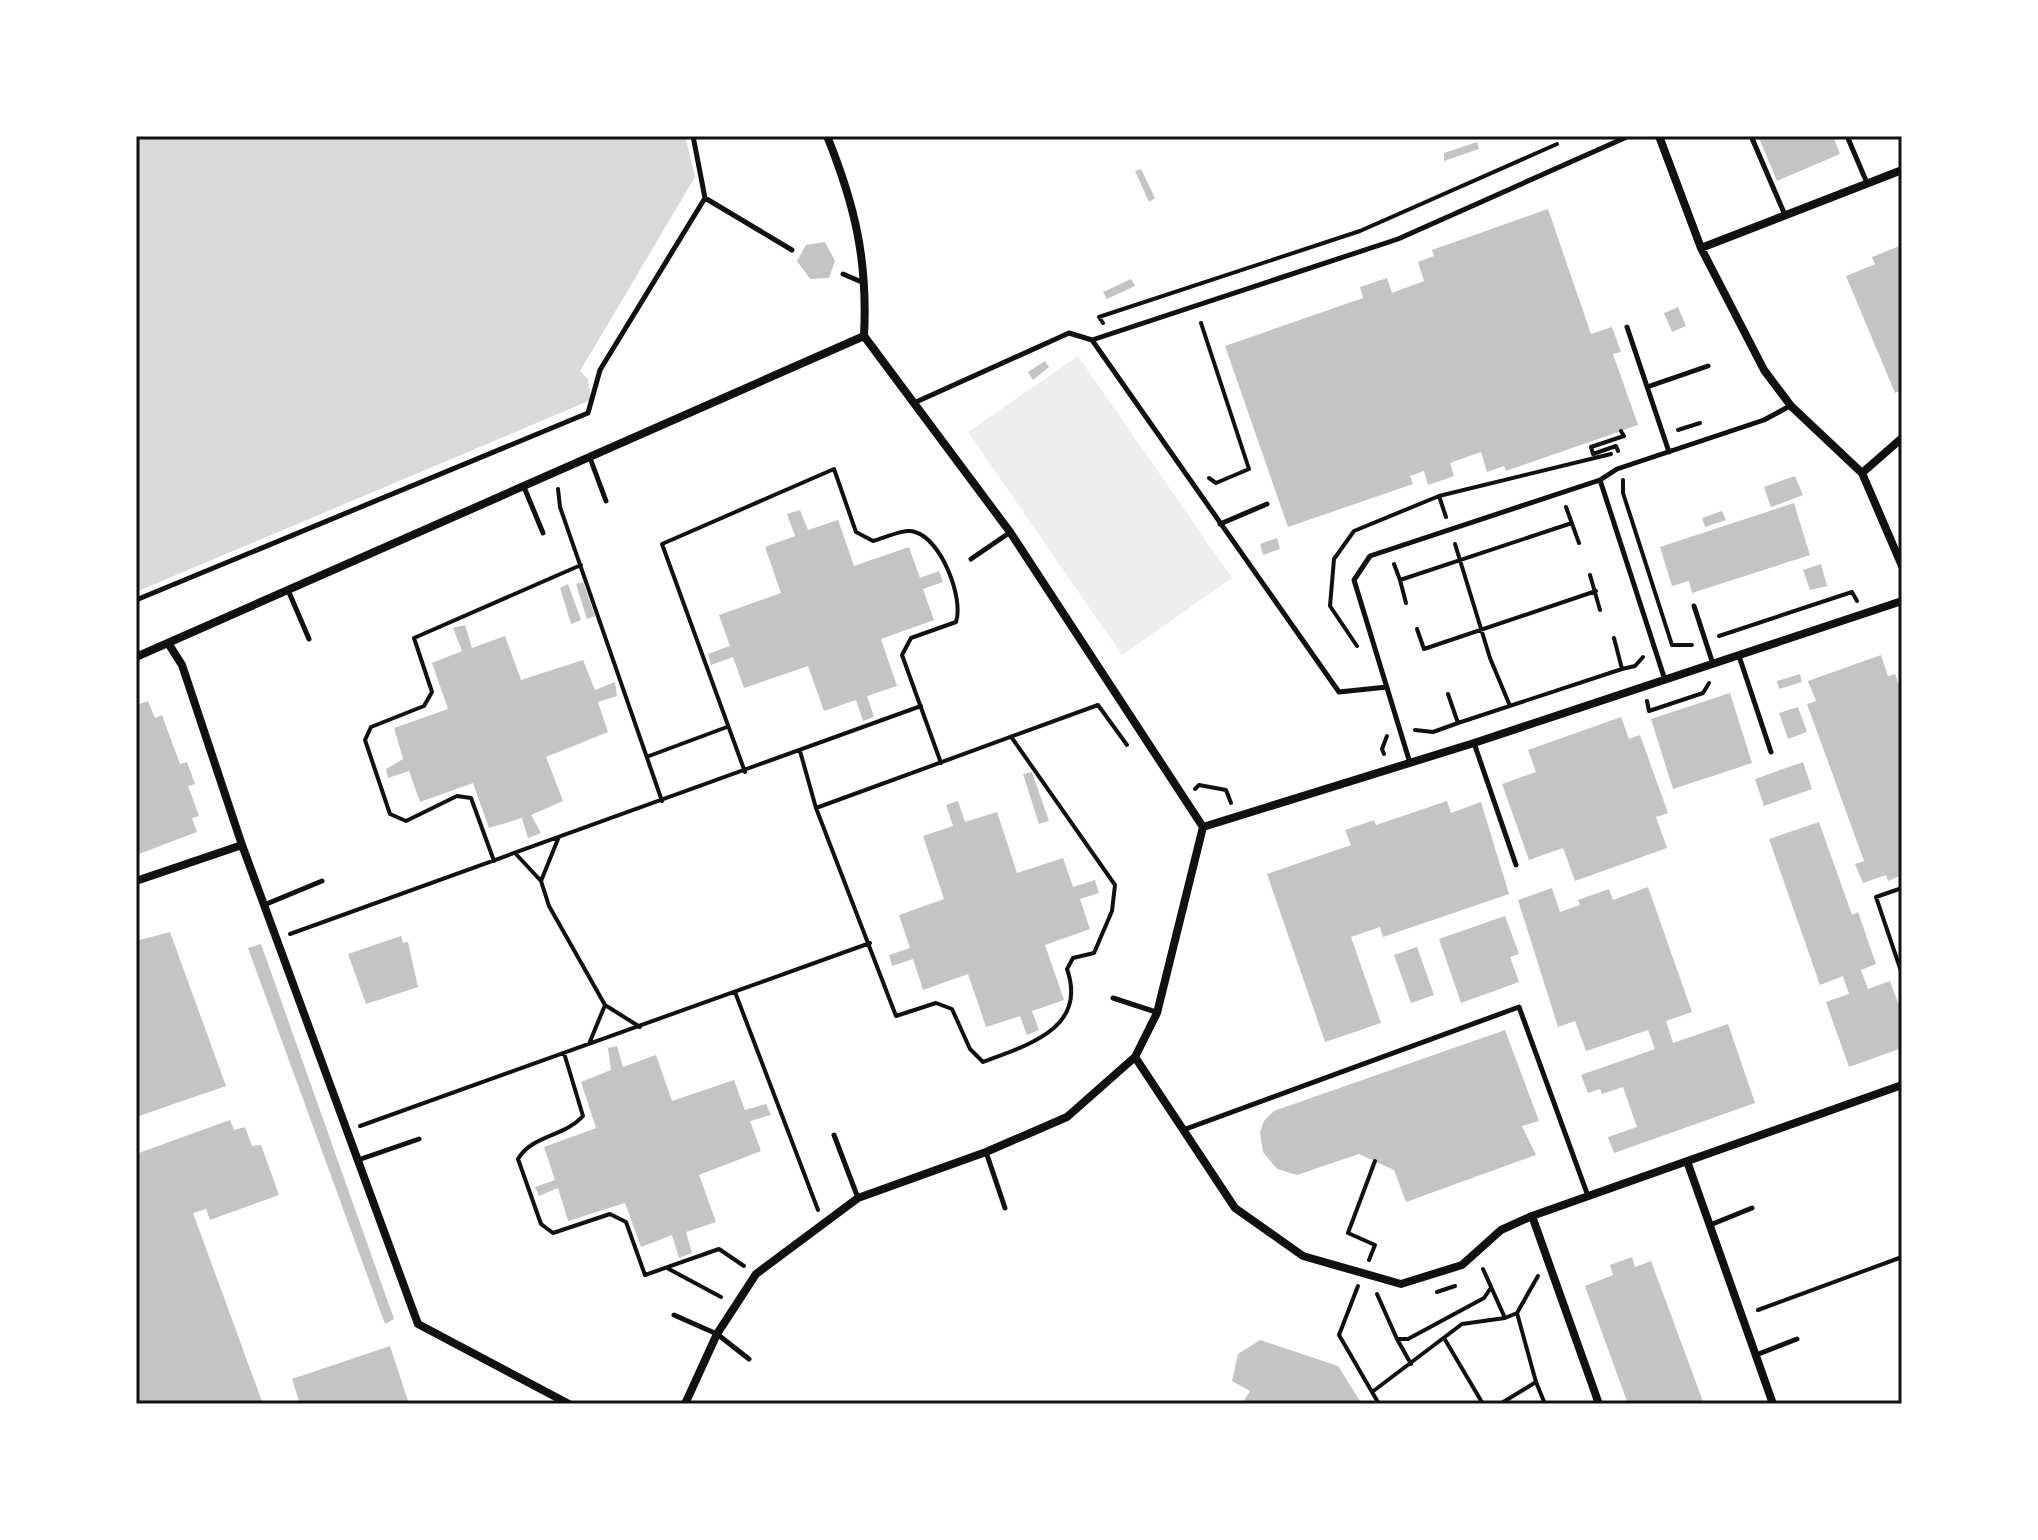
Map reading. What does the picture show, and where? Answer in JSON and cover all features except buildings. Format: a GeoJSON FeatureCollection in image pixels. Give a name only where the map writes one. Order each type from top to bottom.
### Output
{"type":"FeatureCollection","features":[{"type":"Feature","properties":{"kind":"street"},"geometry":{"type":"LineString","coordinates":[[685,1404],[717,1334],[756,1274],[858,1198],[986,1152],[1067,1117],[1135,1057],[1157,1013],[1203,827],[1010,532],[864,336],[867,285],[845,182],[827,136]]}},
{"type":"Feature","properties":{"kind":"street"},"geometry":{"type":"LineString","coordinates":[[1660,136],[1701,248],[1764,370],[1791,406],[1862,473],[1902,566]]}},
{"type":"Feature","properties":{"kind":"street"},"geometry":{"type":"LineString","coordinates":[[1701,248],[1902,170]]}},
{"type":"Feature","properties":{"kind":"street"},"geometry":{"type":"LineString","coordinates":[[136,657],[864,336]]}},
{"type":"Feature","properties":{"kind":"street"},"geometry":{"type":"LineString","coordinates":[[1862,473],[1902,438]]}},
{"type":"Feature","properties":{"kind":"street"},"geometry":{"type":"LineString","coordinates":[[1203,827],[1474,743],[1902,601]]}},
{"type":"Feature","properties":{"kind":"street"},"geometry":{"type":"LineString","coordinates":[[168,643],[182,665],[242,845],[418,1324],[569,1404]]}},
{"type":"Feature","properties":{"kind":"street"},"geometry":{"type":"LineString","coordinates":[[136,881],[242,845]]}},
{"type":"Feature","properties":{"kind":"street"},"geometry":{"type":"LineString","coordinates":[[1135,1057],[1235,1208],[1303,1256],[1401,1284],[1462,1265],[1501,1230],[1532,1216],[1902,1085]]}},
{"type":"Feature","properties":{"kind":"street"},"geometry":{"type":"LineString","coordinates":[[1687,1161],[1773,1404]]}},
{"type":"Feature","properties":{"kind":"street"},"geometry":{"type":"LineString","coordinates":[[1532,1216],[1599,1404]]}},
{"type":"Feature","properties":{"kind":"lane"},"geometry":{"type":"LineString","coordinates":[[136,600],[588,413],[600,370],[705,198],[693,136]]}},
{"type":"Feature","properties":{"kind":"lane"},"geometry":{"type":"LineString","coordinates":[[916,402],[1069,333],[1092,340],[1398,239],[1629,136]]}},
{"type":"Feature","properties":{"kind":"lane"},"geometry":{"type":"LineString","coordinates":[[1751,136],[1785,215]]}},
{"type":"Feature","properties":{"kind":"lane"},"geometry":{"type":"LineString","coordinates":[[1847,136],[1867,183]]}},
{"type":"Feature","properties":{"kind":"lane"},"geometry":{"type":"LineString","coordinates":[[705,198],[792,250]]}},
{"type":"Feature","properties":{"kind":"lane"},"geometry":{"type":"LineString","coordinates":[[843,274],[867,285]]}},
{"type":"Feature","properties":{"kind":"lane"},"geometry":{"type":"LineString","coordinates":[[1627,327],[1669,452]]}},
{"type":"Feature","properties":{"kind":"lane"},"geometry":{"type":"LineString","coordinates":[[1092,340],[1339,692],[1387,687]]}},
{"type":"Feature","properties":{"kind":"lane"},"geometry":{"type":"LineString","coordinates":[[1647,387],[1708,366]]}},
{"type":"Feature","properties":{"kind":"lane"},"geometry":{"type":"LineString","coordinates":[[1410,763],[1354,580],[1370,556],[1600,480],[1617,469],[1764,420],[1791,406]]}},
{"type":"Feature","properties":{"kind":"lane"},"geometry":{"type":"LineString","coordinates":[[589,457],[606,501]]}},
{"type":"Feature","properties":{"kind":"lane"},"geometry":{"type":"LineString","coordinates":[[1600,480],[1665,681]]}},
{"type":"Feature","properties":{"kind":"lane"},"geometry":{"type":"LineString","coordinates":[[524,486],[543,533]]}},
{"type":"Feature","properties":{"kind":"lane"},"geometry":{"type":"LineString","coordinates":[[1220,524],[1267,504]]}},
{"type":"Feature","properties":{"kind":"lane"},"geometry":{"type":"LineString","coordinates":[[971,559],[1010,532]]}},
{"type":"Feature","properties":{"kind":"lane"},"geometry":{"type":"LineString","coordinates":[[288,590],[309,639]]}},
{"type":"Feature","properties":{"kind":"lane"},"geometry":{"type":"LineString","coordinates":[[1694,606],[1713,665]]}},
{"type":"Feature","properties":{"kind":"lane"},"geometry":{"type":"LineString","coordinates":[[1739,656],[1771,752]]}},
{"type":"Feature","properties":{"kind":"lane"},"geometry":{"type":"LineString","coordinates":[[1474,743],[1516,865]]}},
{"type":"Feature","properties":{"kind":"lane"},"geometry":{"type":"LineString","coordinates":[[264,905],[322,881]]}},
{"type":"Feature","properties":{"kind":"lane"},"geometry":{"type":"LineString","coordinates":[[1113,998],[1157,1013]]}},
{"type":"Feature","properties":{"kind":"lane"},"geometry":{"type":"LineString","coordinates":[[1182,1130],[1519,1007],[1588,1196]]}},
{"type":"Feature","properties":{"kind":"lane"},"geometry":{"type":"LineString","coordinates":[[834,1135],[858,1198]]}},
{"type":"Feature","properties":{"kind":"lane"},"geometry":{"type":"LineString","coordinates":[[358,1160],[419,1139]]}},
{"type":"Feature","properties":{"kind":"lane"},"geometry":{"type":"LineString","coordinates":[[986,1152],[1005,1208]]}},
{"type":"Feature","properties":{"kind":"lane"},"geometry":{"type":"LineString","coordinates":[[1709,1225],[1752,1208]]}},
{"type":"Feature","properties":{"kind":"lane"},"geometry":{"type":"LineString","coordinates":[[674,1315],[717,1334],[749,1359]]}},
{"type":"Feature","properties":{"kind":"lane"},"geometry":{"type":"LineString","coordinates":[[1755,1355],[1797,1339]]}},
{"type":"Feature","properties":{"kind":"path"},"geometry":{"type":"LineString","coordinates":[[1109,334],[1099,317],[1360,231],[1557,144]]}},
{"type":"Feature","properties":{"kind":"path"},"geometry":{"type":"LineString","coordinates":[[1201,323],[1249,469],[1216,483],[1205,476]]}},
{"type":"Feature","properties":{"kind":"path"},"geometry":{"type":"LineString","coordinates":[[1618,451],[1616,446],[1593,454],[1591,447],[1624,436],[1621,431]]}},
{"type":"Feature","properties":{"kind":"path"},"geometry":{"type":"LineString","coordinates":[[1510,707],[1481,630],[1439,496],[1611,454],[1625,483],[1623,493],[1672,645]]}},
{"type":"Feature","properties":{"kind":"path"},"geometry":{"type":"LineString","coordinates":[[745,772],[662,544],[834,469],[856,532],[873,541],[912,530],[927,537],[943,557],[960,610],[956,622],[911,638],[902,655],[941,763]]}},
{"type":"Feature","properties":{"kind":"path"},"geometry":{"type":"LineString","coordinates":[[557,471],[560,507],[649,756],[662,801]]}},
{"type":"Feature","properties":{"kind":"path"},"geometry":{"type":"LineString","coordinates":[[1565,505],[1579,543]]}},
{"type":"Feature","properties":{"kind":"path"},"geometry":{"type":"LineString","coordinates":[[1400,580],[1572,523]]}},
{"type":"Feature","properties":{"kind":"path"},"geometry":{"type":"LineString","coordinates":[[1393,560],[1406,603]]}},
{"type":"Feature","properties":{"kind":"path"},"geometry":{"type":"LineString","coordinates":[[494,861],[471,798],[457,796],[406,821],[390,814],[365,740],[371,727],[424,706],[432,692],[414,638],[581,565]]}},
{"type":"Feature","properties":{"kind":"path"},"geometry":{"type":"LineString","coordinates":[[1590,575],[1600,610]]}},
{"type":"Feature","properties":{"kind":"path"},"geometry":{"type":"LineString","coordinates":[[1417,629],[1424,649],[1596,591]]}},
{"type":"Feature","properties":{"kind":"path"},"geometry":{"type":"LineString","coordinates":[[1448,694],[1458,723],[1510,707],[1622,669],[1614,638]]}},
{"type":"Feature","properties":{"kind":"path"},"geometry":{"type":"LineString","coordinates":[[816,808],[1098,705]]}},
{"type":"Feature","properties":{"kind":"path"},"geometry":{"type":"LineString","coordinates":[[277,939],[921,706]]}},
{"type":"Feature","properties":{"kind":"path"},"geometry":{"type":"LineString","coordinates":[[649,756],[727,727]]}},
{"type":"Feature","properties":{"kind":"path"},"geometry":{"type":"LineString","coordinates":[[800,751],[816,808],[896,1016],[936,1003],[952,1009],[970,1049],[983,1062],[1043,1038],[1073,1003],[1074,990],[1067,969],[1073,958],[1094,953],[1112,911],[1115,885],[1012,738]]}},
{"type":"Feature","properties":{"kind":"path"},"geometry":{"type":"LineString","coordinates":[[541,881],[558,839]]}},
{"type":"Feature","properties":{"kind":"path"},"geometry":{"type":"LineString","coordinates":[[515,853],[541,881],[549,906],[605,1005],[642,1027]]}},
{"type":"Feature","properties":{"kind":"path"},"geometry":{"type":"LineString","coordinates":[[1902,888],[1876,897],[1902,974]]}},
{"type":"Feature","properties":{"kind":"path"},"geometry":{"type":"LineString","coordinates":[[347,1130],[870,943]]}},
{"type":"Feature","properties":{"kind":"path"},"geometry":{"type":"LineString","coordinates":[[735,992],[823,1223]]}},
{"type":"Feature","properties":{"kind":"path"},"geometry":{"type":"LineString","coordinates":[[589,1044],[605,1005]]}},
{"type":"Feature","properties":{"kind":"path"},"geometry":{"type":"LineString","coordinates":[[564,1053],[583,1116],[572,1129],[525,1146],[518,1159],[541,1224],[553,1233],[610,1214],[626,1222],[645,1275],[719,1249],[756,1274]]}},
{"type":"Feature","properties":{"kind":"path"},"geometry":{"type":"LineString","coordinates":[[1375,1161],[1348,1233],[1375,1245],[1339,1335],[1379,1404]]}},
{"type":"Feature","properties":{"kind":"path"},"geometry":{"type":"LineString","coordinates":[[1742,1316],[1902,1257]]}},
{"type":"Feature","properties":{"kind":"path"},"geometry":{"type":"LineString","coordinates":[[1490,1262],[1481,1270],[1505,1318]]}},
{"type":"Feature","properties":{"kind":"path"},"geometry":{"type":"LineString","coordinates":[[667,1268],[736,1305]]}},
{"type":"Feature","properties":{"kind":"path"},"geometry":{"type":"LineString","coordinates":[[1411,1364],[1397,1339],[1408,1339],[1484,1298],[1490,1289]]}},
{"type":"Feature","properties":{"kind":"path"},"geometry":{"type":"LineString","coordinates":[[1372,1392],[1462,1324],[1505,1318],[1517,1313]]}},
{"type":"Feature","properties":{"kind":"path"},"geometry":{"type":"LineString","coordinates":[[1444,1338],[1483,1404]]}},
{"type":"Feature","properties":{"kind":"path"},"geometry":{"type":"LineString","coordinates":[[1500,1404],[1536,1382],[1545,1404]]}},
{"type":"Feature","properties":{"kind":"shaded area"},"geometry":{"type":"Polygon","coordinates":[[[136,136],[685,136],[695,177],[580,371],[588,379],[591,400],[136,592],[136,136]]]}},
{"type":"Feature","properties":{"kind":"shaded area"},"geometry":{"type":"Polygon","coordinates":[[[1078,356],[1232,578],[1122,655],[968,432],[1078,356]]]}}]}
